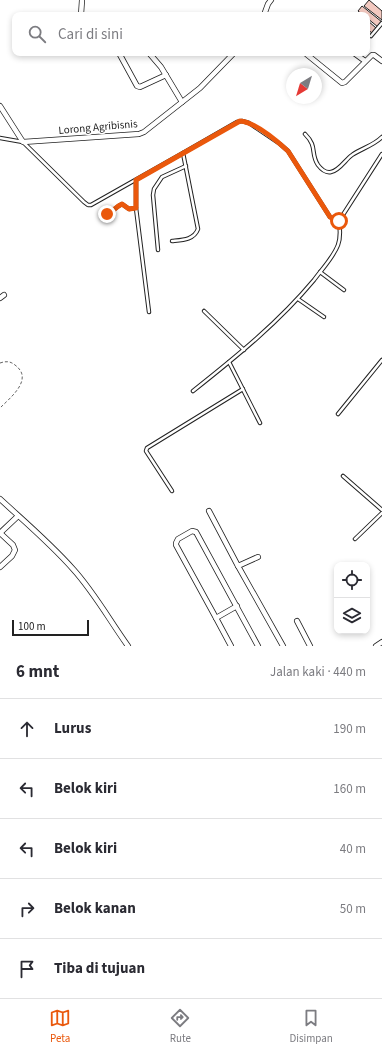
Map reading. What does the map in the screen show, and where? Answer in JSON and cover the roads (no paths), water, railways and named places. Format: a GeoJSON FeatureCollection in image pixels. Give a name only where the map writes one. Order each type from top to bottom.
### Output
{"type":"FeatureCollection","features":[{"type":"Feature","properties":{"kind":"street"},"geometry":{"type":"LineString","coordinates":[[80,12],[82,0]]}},
{"type":"Feature","properties":{"kind":"street"},"geometry":{"type":"LineString","coordinates":[[265,12],[271,0]]}},
{"type":"Feature","properties":{"kind":"street"},"geometry":{"type":"LineString","coordinates":[[309,56],[342,83],[345,82],[372,55],[382,61]]}},
{"type":"Feature","properties":{"kind":"street"},"geometry":{"type":"LineString","coordinates":[[121,56],[138,86],[166,75]]}},
{"type":"Feature","properties":{"kind":"street"},"geometry":{"type":"LineString","coordinates":[[151,56],[166,75],[182,102]]}},
{"type":"Feature","properties":{"kind":"street","name":"Lorong Agribisnis"},"geometry":{"type":"LineString","coordinates":[[24,142],[139,134],[144,132],[200,88],[231,56]]}},
{"type":"Feature","properties":{"kind":"street"},"geometry":{"type":"LineString","coordinates":[[358,56],[365,61]]}},
{"type":"Feature","properties":{"kind":"street"},"geometry":{"type":"LineString","coordinates":[[0,106],[24,142]]}},
{"type":"Feature","properties":{"kind":"street"},"geometry":{"type":"LineString","coordinates":[[0,499],[73,568],[83,580],[128,646]]}},
{"type":"Feature","properties":{"kind":"street"},"geometry":{"type":"LineString","coordinates":[[209,511],[283,646]]}},
{"type":"Feature","properties":{"kind":"street"},"geometry":{"type":"LineString","coordinates":[[0,567],[12,556],[15,550],[13,545],[0,533],[18,516]]}},
{"type":"Feature","properties":{"kind":"street"},"geometry":{"type":"LineString","coordinates":[[231,646],[176,545],[176,540],[190,531],[193,530],[196,532],[258,646]]}},
{"type":"Feature","properties":{"kind":"street"},"geometry":{"type":"LineString","coordinates":[[238,566],[258,557]]}},
{"type":"Feature","properties":{"kind":"street"},"geometry":{"type":"LineString","coordinates":[[216,618],[237,606]]}},
{"type":"Feature","properties":{"kind":"street"},"geometry":{"type":"LineString","coordinates":[[297,620],[310,646]]}},
{"type":"Feature","properties":{"kind":"street"},"geometry":{"type":"LineString","coordinates":[[376,646],[382,642]]}},
{"type":"Feature","properties":{"kind":"lane"},"geometry":{"type":"LineString","coordinates":[[371,36],[382,23]]}},
{"type":"Feature","properties":{"kind":"lane"},"geometry":{"type":"LineString","coordinates":[[0,138],[24,142],[88,205],[108,196],[237,122],[242,121],[250,123],[288,151],[330,217],[339,221]]}},
{"type":"Feature","properties":{"kind":"lane"},"geometry":{"type":"LineString","coordinates":[[305,134],[313,143],[314,156],[317,164],[325,172],[337,170],[352,155],[371,146],[382,137]]}},
{"type":"Feature","properties":{"kind":"lane"},"geometry":{"type":"LineString","coordinates":[[172,242],[190,238],[197,233],[198,230],[184,153]]}},
{"type":"Feature","properties":{"kind":"lane"},"geometry":{"type":"LineString","coordinates":[[193,391],[244,350],[279,319],[320,272],[333,255],[338,244],[340,231],[339,221],[382,154]]}},
{"type":"Feature","properties":{"kind":"lane"},"geometry":{"type":"LineString","coordinates":[[158,250],[153,195],[154,189],[162,177],[186,166]]}},
{"type":"Feature","properties":{"kind":"lane"},"geometry":{"type":"LineString","coordinates":[[136,180],[136,208],[149,312]]}},
{"type":"Feature","properties":{"kind":"lane"},"geometry":{"type":"LineString","coordinates":[[107,214],[122,204],[129,209],[136,208]]}},
{"type":"Feature","properties":{"kind":"lane"},"geometry":{"type":"LineString","coordinates":[[320,272],[344,290]]}},
{"type":"Feature","properties":{"kind":"lane"},"geometry":{"type":"LineString","coordinates":[[298,299],[324,317]]}},
{"type":"Feature","properties":{"kind":"lane"},"geometry":{"type":"LineString","coordinates":[[204,311],[244,350]]}},
{"type":"Feature","properties":{"kind":"lane"},"geometry":{"type":"LineString","coordinates":[[338,414],[382,360]]}},
{"type":"Feature","properties":{"kind":"lane"},"geometry":{"type":"LineString","coordinates":[[229,362],[260,423]]}},
{"type":"Feature","properties":{"kind":"lane"},"geometry":{"type":"LineString","coordinates":[[172,491],[146,451],[147,448],[243,389]]}},
{"type":"Feature","properties":{"kind":"lane"},"geometry":{"type":"LineString","coordinates":[[343,476],[382,512],[354,539]]}}]}
